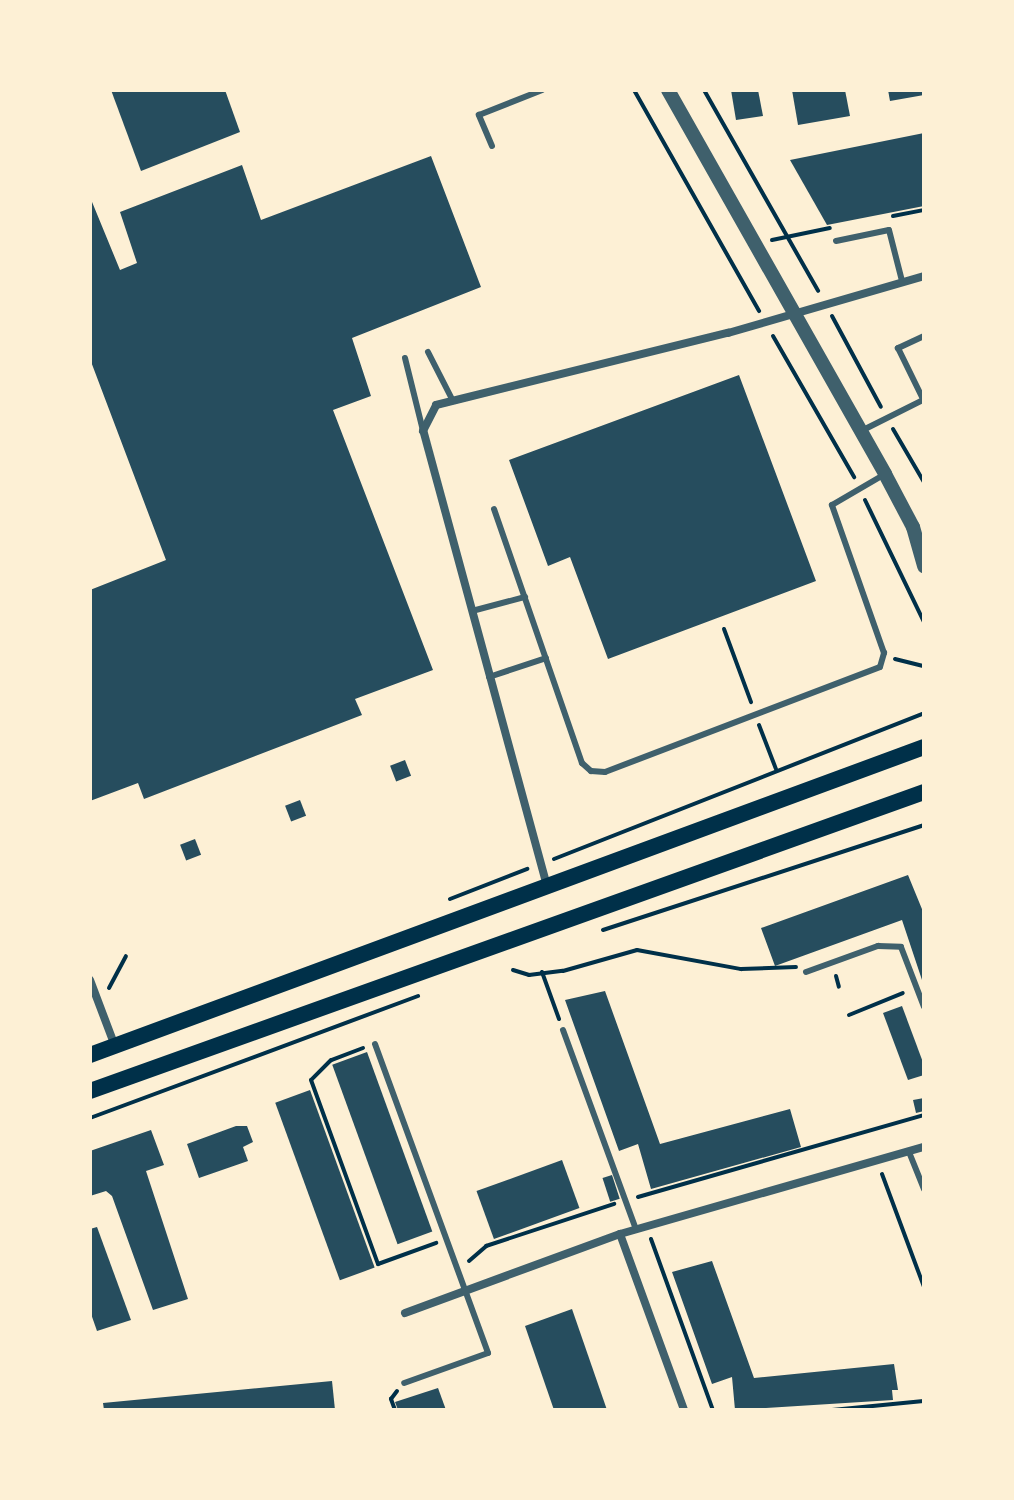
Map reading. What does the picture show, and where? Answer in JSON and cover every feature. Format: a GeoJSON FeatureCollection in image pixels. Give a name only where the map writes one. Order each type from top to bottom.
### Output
{"type":"FeatureCollection","features":[{"type":"Feature","properties":{"kind":"main road"},"geometry":{"type":"LineString","coordinates":[[90,1055],[924,747]]}},
{"type":"Feature","properties":{"kind":"main road"},"geometry":{"type":"LineString","coordinates":[[90,1091],[924,792]]}},
{"type":"Feature","properties":{"kind":"street"},"geometry":{"type":"LineString","coordinates":[[668,90],[885,474],[913,527],[924,566]]}},
{"type":"Feature","properties":{"kind":"street"},"geometry":{"type":"LineString","coordinates":[[547,886],[516,782],[423,431],[436,405],[764,321],[924,276]]}},
{"type":"Feature","properties":{"kind":"street"},"geometry":{"type":"LineString","coordinates":[[913,527],[924,538]]}},
{"type":"Feature","properties":{"kind":"street"},"geometry":{"type":"LineString","coordinates":[[90,980],[115,1046]]}},
{"type":"Feature","properties":{"kind":"street"},"geometry":{"type":"LineString","coordinates":[[405,1313],[620,1234],[924,1147]]}},
{"type":"Feature","properties":{"kind":"street"},"geometry":{"type":"LineString","coordinates":[[620,1234],[684,1410]]}},
{"type":"Feature","properties":{"kind":"lane"},"geometry":{"type":"LineString","coordinates":[[492,146],[479,115],[542,90]]}},
{"type":"Feature","properties":{"kind":"lane"},"geometry":{"type":"LineString","coordinates":[[836,241],[889,230],[902,281]]}},
{"type":"Feature","properties":{"kind":"lane"},"geometry":{"type":"LineString","coordinates":[[861,431],[924,400],[898,348],[924,336]]}},
{"type":"Feature","properties":{"kind":"lane"},"geometry":{"type":"LineString","coordinates":[[428,352],[453,401]]}},
{"type":"Feature","properties":{"kind":"lane"},"geometry":{"type":"LineString","coordinates":[[405,358],[423,431]]}},
{"type":"Feature","properties":{"kind":"lane"},"geometry":{"type":"LineString","coordinates":[[494,509],[582,763],[597,772],[874,672],[884,658],[832,509],[839,498],[885,474]]}},
{"type":"Feature","properties":{"kind":"lane"},"geometry":{"type":"LineString","coordinates":[[472,611],[525,597]]}},
{"type":"Feature","properties":{"kind":"lane"},"geometry":{"type":"LineString","coordinates":[[489,677],[546,658]]}},
{"type":"Feature","properties":{"kind":"lane"},"geometry":{"type":"LineString","coordinates":[[806,972],[878,946],[901,947],[924,1007]]}},
{"type":"Feature","properties":{"kind":"lane"},"geometry":{"type":"LineString","coordinates":[[563,1030],[626,1201],[641,1228]]}},
{"type":"Feature","properties":{"kind":"lane"},"geometry":{"type":"LineString","coordinates":[[375,1044],[488,1353],[404,1383]]}},
{"type":"Feature","properties":{"kind":"lane"},"geometry":{"type":"LineString","coordinates":[[909,1152],[924,1189]]}},
{"type":"Feature","properties":{"kind":"path"},"geometry":{"type":"LineString","coordinates":[[634,90],[860,487],[924,622]]}},
{"type":"Feature","properties":{"kind":"path"},"geometry":{"type":"LineString","coordinates":[[704,90],[924,482]]}},
{"type":"Feature","properties":{"kind":"path"},"geometry":{"type":"LineString","coordinates":[[884,658],[924,666]]}},
{"type":"Feature","properties":{"kind":"path"},"geometry":{"type":"LineString","coordinates":[[436,905],[924,713]]}},
{"type":"Feature","properties":{"kind":"path"},"geometry":{"type":"LineString","coordinates":[[600,931],[924,825]]}},
{"type":"Feature","properties":{"kind":"path"},"geometry":{"type":"LineString","coordinates":[[513,970],[542,972],[637,950],[756,970],[803,965],[806,972]]}},
{"type":"Feature","properties":{"kind":"path"},"geometry":{"type":"LineString","coordinates":[[97,1000],[117,979],[126,956]]}},
{"type":"Feature","properties":{"kind":"path"},"geometry":{"type":"LineString","coordinates":[[542,972],[563,1030]]}},
{"type":"Feature","properties":{"kind":"path"},"geometry":{"type":"LineString","coordinates":[[849,1015],[917,988]]}},
{"type":"Feature","properties":{"kind":"path"},"geometry":{"type":"LineString","coordinates":[[90,1118],[425,994]]}},
{"type":"Feature","properties":{"kind":"path"},"geometry":{"type":"LineString","coordinates":[[375,1044],[331,1060],[311,1080],[316,1094],[378,1264],[446,1239]]}},
{"type":"Feature","properties":{"kind":"path"},"geometry":{"type":"LineString","coordinates":[[455,1266],[477,1259],[486,1246],[626,1201],[924,1115]]}},
{"type":"Feature","properties":{"kind":"path"},"geometry":{"type":"LineString","coordinates":[[877,1161],[924,1287]]}},
{"type":"Feature","properties":{"kind":"path"},"geometry":{"type":"LineString","coordinates":[[641,1228],[713,1410]]}},
{"type":"Feature","properties":{"kind":"path"},"geometry":{"type":"LineString","coordinates":[[832,1410],[924,1401]]}},
{"type":"Feature","properties":{"kind":"building"},"geometry":{"type":"Polygon","coordinates":[[[111,90],[225,90],[240,132],[141,171],[111,90]]]}},
{"type":"Feature","properties":{"kind":"building"},"geometry":{"type":"Polygon","coordinates":[[[731,90],[758,90],[763,116],[736,120],[731,90]]]}},
{"type":"Feature","properties":{"kind":"building"},"geometry":{"type":"Polygon","coordinates":[[[792,90],[845,90],[850,116],[798,125],[792,90]]]}},
{"type":"Feature","properties":{"kind":"building"},"geometry":{"type":"Polygon","coordinates":[[[888,90],[924,90],[924,95],[890,101],[888,90]]]}},
{"type":"Feature","properties":{"kind":"building"},"geometry":{"type":"Polygon","coordinates":[[[924,133],[924,206],[827,225],[790,160],[924,133]]]}},
{"type":"Feature","properties":{"kind":"building"},"geometry":{"type":"Polygon","coordinates":[[[431,156],[481,287],[352,338],[371,396],[333,410],[433,670],[355,699],[362,715],[144,799],[138,783],[90,801],[90,590],[166,560],[90,359],[90,197],[120,270],[137,263],[120,212],[242,165],[261,220],[431,156]]]}},
{"type":"Feature","properties":{"kind":"building"},"geometry":{"type":"Polygon","coordinates":[[[739,375],[816,581],[608,659],[570,557],[548,566],[509,460],[739,375]]]}},
{"type":"Feature","properties":{"kind":"building"},"geometry":{"type":"Polygon","coordinates":[[[405,760],[411,776],[396,782],[390,766],[405,760]]]}},
{"type":"Feature","properties":{"kind":"building"},"geometry":{"type":"Polygon","coordinates":[[[300,800],[306,816],[291,822],[285,806],[300,800]]]}},
{"type":"Feature","properties":{"kind":"building"},"geometry":{"type":"Polygon","coordinates":[[[195,839],[201,855],[186,861],[180,845],[195,839]]]}},
{"type":"Feature","properties":{"kind":"building"},"geometry":{"type":"Polygon","coordinates":[[[908,875],[924,914],[924,986],[902,920],[775,966],[761,928],[908,875]]]}},
{"type":"Feature","properties":{"kind":"building"},"geometry":{"type":"Polygon","coordinates":[[[605,991],[660,1144],[790,1109],[801,1147],[651,1189],[638,1144],[619,1151],[565,1000],[605,991]]]}},
{"type":"Feature","properties":{"kind":"building"},"geometry":{"type":"Polygon","coordinates":[[[902,1006],[924,1065],[924,1075],[908,1080],[883,1013],[902,1006]]]}},
{"type":"Feature","properties":{"kind":"building"},"geometry":{"type":"Polygon","coordinates":[[[367,1052],[432,1231],[398,1244],[332,1065],[367,1052]]]}},
{"type":"Feature","properties":{"kind":"building"},"geometry":{"type":"Polygon","coordinates":[[[310,1090],[375,1268],[340,1280],[275,1103],[310,1090]]]}},
{"type":"Feature","properties":{"kind":"building"},"geometry":{"type":"Polygon","coordinates":[[[924,1098],[924,1111],[916,1113],[913,1100],[924,1098]]]}},
{"type":"Feature","properties":{"kind":"building"},"geometry":{"type":"Polygon","coordinates":[[[236,1126],[247,1126],[253,1142],[243,1147],[248,1161],[199,1178],[187,1144],[236,1126]]]}},
{"type":"Feature","properties":{"kind":"building"},"geometry":{"type":"Polygon","coordinates":[[[151,1130],[164,1165],[146,1171],[188,1299],[153,1310],[112,1196],[106,1191],[90,1196],[90,1151],[151,1130]]]}},
{"type":"Feature","properties":{"kind":"building"},"geometry":{"type":"Polygon","coordinates":[[[562,1160],[579,1208],[494,1239],[476,1191],[562,1160]]]}},
{"type":"Feature","properties":{"kind":"building"},"geometry":{"type":"Polygon","coordinates":[[[612,1175],[620,1199],[610,1202],[602,1178],[612,1175]]]}},
{"type":"Feature","properties":{"kind":"building"},"geometry":{"type":"Polygon","coordinates":[[[97,1227],[131,1320],[97,1331],[90,1311],[90,1229],[97,1227]]]}},
{"type":"Feature","properties":{"kind":"building"},"geometry":{"type":"Polygon","coordinates":[[[712,1261],[754,1378],[894,1364],[898,1390],[892,1390],[893,1400],[735,1410],[732,1377],[712,1384],[672,1272],[712,1261]]]}},
{"type":"Feature","properties":{"kind":"building"},"geometry":{"type":"Polygon","coordinates":[[[572,1309],[607,1410],[554,1410],[525,1326],[572,1309]]]}},
{"type":"Feature","properties":{"kind":"building"},"geometry":{"type":"Polygon","coordinates":[[[332,1381],[335,1410],[104,1410],[103,1403],[332,1381]]]}},
{"type":"Feature","properties":{"kind":"building"},"geometry":{"type":"Polygon","coordinates":[[[438,1388],[446,1410],[398,1410],[395,1402],[438,1388]]]}}]}
